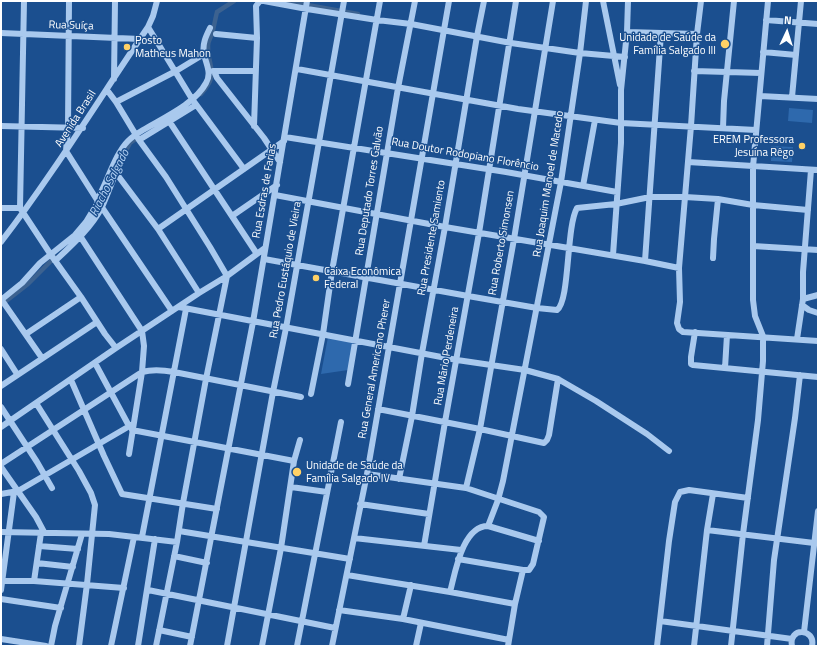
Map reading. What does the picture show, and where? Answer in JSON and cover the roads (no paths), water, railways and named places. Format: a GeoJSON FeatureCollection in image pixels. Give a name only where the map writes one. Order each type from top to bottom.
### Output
{"type":"FeatureCollection","features":[{"type":"Feature","properties":{"kind":"street"},"geometry":{"type":"LineString","coordinates":[[24,1],[22,211],[116,348]]}},
{"type":"Feature","properties":{"kind":"street"},"geometry":{"type":"LineString","coordinates":[[69,1],[68,127],[66,151],[172,311]]}},
{"type":"Feature","properties":{"kind":"street"},"geometry":{"type":"LineString","coordinates":[[114,79],[115,1]]}},
{"type":"Feature","properties":{"kind":"street","name":"Avenida Brasil"},"geometry":{"type":"LineString","coordinates":[[1,242],[66,151],[107,90],[148,26],[153,16],[157,1]]}},
{"type":"Feature","properties":{"kind":"street"},"geometry":{"type":"LineString","coordinates":[[254,126],[257,38],[256,6],[260,1]]}},
{"type":"Feature","properties":{"kind":"street"},"geometry":{"type":"LineString","coordinates":[[264,1],[307,5],[377,20],[411,24],[510,43],[580,53],[625,57]]}},
{"type":"Feature","properties":{"kind":"street","name":"Rua Pedro Eustáquio de Vieira"},"geometry":{"type":"LineString","coordinates":[[227,646],[309,202],[344,1]]}},
{"type":"Feature","properties":{"kind":"street"},"geometry":{"type":"LineString","coordinates":[[311,394],[323,334],[332,271],[380,1]]}},
{"type":"Feature","properties":{"kind":"street","name":"Rua Deputado Torres Galvão"},"geometry":{"type":"LineString","coordinates":[[348,384],[414,1]]}},
{"type":"Feature","properties":{"kind":"street","name":"Rua General Americano Pherer"},"geometry":{"type":"LineString","coordinates":[[334,646],[335,628],[367,474],[449,1]]}},
{"type":"Feature","properties":{"kind":"street","name":"Rua Presidente Samiento"},"geometry":{"type":"LineString","coordinates":[[399,479],[412,416],[484,1]]}},
{"type":"Feature","properties":{"kind":"street","name":"Rua Mário Perdeneira"},"geometry":{"type":"LineString","coordinates":[[424,546],[480,233],[516,1]]}},
{"type":"Feature","properties":{"kind":"street","name":"Rua Roberto Simonsen"},"geometry":{"type":"LineString","coordinates":[[466,488],[480,429],[514,239],[553,1]]}},
{"type":"Feature","properties":{"kind":"street","name":"Rua Joaquim Manoel de Macedo"},"geometry":{"type":"LineString","coordinates":[[488,526],[498,500],[513,436],[550,245],[571,116],[586,1]]}},
{"type":"Feature","properties":{"kind":"street"},"geometry":{"type":"LineString","coordinates":[[603,1],[621,90]]}},
{"type":"Feature","properties":{"kind":"street"},"geometry":{"type":"LineString","coordinates":[[613,255],[621,143],[621,90],[627,32],[628,1]]}},
{"type":"Feature","properties":{"kind":"street"},"geometry":{"type":"LineString","coordinates":[[701,1],[697,34],[679,268],[680,302],[677,326],[680,331],[683,332],[818,340]]}},
{"type":"Feature","properties":{"kind":"street"},"geometry":{"type":"LineString","coordinates":[[723,128],[726,72],[734,1]]}},
{"type":"Feature","properties":{"kind":"street"},"geometry":{"type":"LineString","coordinates":[[731,646],[763,373],[763,336],[755,316],[754,309],[753,167],[768,1]]}},
{"type":"Feature","properties":{"kind":"street"},"geometry":{"type":"LineString","coordinates":[[792,97],[801,1]]}},
{"type":"Feature","properties":{"kind":"street","name":"Rua Esdras de Farias"},"geometry":{"type":"LineString","coordinates":[[190,646],[253,322],[307,5]]}},
{"type":"Feature","properties":{"kind":"street"},"geometry":{"type":"LineString","coordinates":[[766,20],[818,24]]}},
{"type":"Feature","properties":{"kind":"street"},"geometry":{"type":"LineString","coordinates":[[148,26],[194,102],[244,170]]}},
{"type":"Feature","properties":{"kind":"street"},"geometry":{"type":"LineString","coordinates":[[42,358],[1,299],[17,288],[40,263],[53,258],[80,236],[92,223],[127,143],[169,121],[194,102],[208,79],[208,67],[204,54],[205,38],[210,28]]}},
{"type":"Feature","properties":{"kind":"street"},"geometry":{"type":"LineString","coordinates":[[627,32],[697,34]]}},
{"type":"Feature","properties":{"kind":"street","name":"Rua Suíça"},"geometry":{"type":"LineString","coordinates":[[1,33],[140,39]]}},
{"type":"Feature","properties":{"kind":"street"},"geometry":{"type":"LineString","coordinates":[[646,260],[661,33]]}},
{"type":"Feature","properties":{"kind":"street"},"geometry":{"type":"LineString","coordinates":[[216,34],[257,38]]}},
{"type":"Feature","properties":{"kind":"street"},"geometry":{"type":"LineString","coordinates":[[763,52],[796,55]]}},
{"type":"Feature","properties":{"kind":"street"},"geometry":{"type":"LineString","coordinates":[[116,102],[176,71],[204,54]]}},
{"type":"Feature","properties":{"kind":"street"},"geometry":{"type":"LineString","coordinates":[[297,69],[534,112],[621,123],[756,130]]}},
{"type":"Feature","properties":{"kind":"street"},"geometry":{"type":"LineString","coordinates":[[255,71],[213,71],[280,162]]}},
{"type":"Feature","properties":{"kind":"street"},"geometry":{"type":"LineString","coordinates":[[694,71],[761,73]]}},
{"type":"Feature","properties":{"kind":"street"},"geometry":{"type":"LineString","coordinates":[[107,90],[138,138],[166,177],[227,276],[206,379],[177,542],[156,646]]}},
{"type":"Feature","properties":{"kind":"street"},"geometry":{"type":"LineString","coordinates":[[760,96],[818,99]]}},
{"type":"Feature","properties":{"kind":"street"},"geometry":{"type":"LineString","coordinates":[[138,138],[194,102]]}},
{"type":"Feature","properties":{"kind":"street"},"geometry":{"type":"LineString","coordinates":[[583,186],[595,120]]}},
{"type":"Feature","properties":{"kind":"street"},"geometry":{"type":"LineString","coordinates":[[169,121],[257,254]]}},
{"type":"Feature","properties":{"kind":"street"},"geometry":{"type":"LineString","coordinates":[[1,126],[82,128]]}},
{"type":"Feature","properties":{"kind":"street"},"geometry":{"type":"LineString","coordinates":[[158,229],[244,170],[285,139]]}},
{"type":"Feature","properties":{"kind":"street","name":"Rua Doutor Rodopiano Florêncio"},"geometry":{"type":"LineString","coordinates":[[285,139],[319,142],[387,152],[617,192]]}},
{"type":"Feature","properties":{"kind":"street"},"geometry":{"type":"LineString","coordinates":[[688,162],[818,170]]}},
{"type":"Feature","properties":{"kind":"street"},"geometry":{"type":"LineString","coordinates":[[797,339],[803,302],[805,249],[811,170]]}},
{"type":"Feature","properties":{"kind":"street"},"geometry":{"type":"LineString","coordinates":[[53,258],[81,229],[100,203],[116,173],[158,229],[200,293]]}},
{"type":"Feature","properties":{"kind":"street"},"geometry":{"type":"LineString","coordinates":[[232,216],[277,185]]}},
{"type":"Feature","properties":{"kind":"street"},"geometry":{"type":"LineString","coordinates":[[275,195],[445,227],[646,260],[679,268]]}},
{"type":"Feature","properties":{"kind":"street"},"geometry":{"type":"LineString","coordinates":[[264,259],[468,296],[557,310],[560,307],[562,300],[576,209],[616,204],[650,197],[685,197],[718,199],[753,205],[808,210]]}},
{"type":"Feature","properties":{"kind":"street"},"geometry":{"type":"LineString","coordinates":[[713,258],[718,199]]}},
{"type":"Feature","properties":{"kind":"street"},"geometry":{"type":"LineString","coordinates":[[1,208],[22,211]]}},
{"type":"Feature","properties":{"kind":"street"},"geometry":{"type":"LineString","coordinates":[[80,236],[142,331],[144,346],[142,372],[128,454]]}},
{"type":"Feature","properties":{"kind":"street"},"geometry":{"type":"LineString","coordinates":[[753,246],[818,250]]}},
{"type":"Feature","properties":{"kind":"street"},"geometry":{"type":"LineString","coordinates":[[1,427],[116,348],[227,276],[265,248]]}},
{"type":"Feature","properties":{"kind":"street"},"geometry":{"type":"LineString","coordinates":[[803,302],[818,295]]}},
{"type":"Feature","properties":{"kind":"street"},"geometry":{"type":"LineString","coordinates":[[26,334],[81,297]]}},
{"type":"Feature","properties":{"kind":"street"},"geometry":{"type":"LineString","coordinates":[[803,302],[809,310],[818,313]]}},
{"type":"Feature","properties":{"kind":"street"},"geometry":{"type":"LineString","coordinates":[[179,307],[457,360],[525,370],[558,378],[647,434],[668,451]]}},
{"type":"Feature","properties":{"kind":"street"},"geometry":{"type":"LineString","coordinates":[[142,537],[186,309]]}},
{"type":"Feature","properties":{"kind":"street"},"geometry":{"type":"LineString","coordinates":[[1,386],[97,322]]}},
{"type":"Feature","properties":{"kind":"street"},"geometry":{"type":"LineString","coordinates":[[695,332],[691,361],[693,365],[763,373],[818,377]]}},
{"type":"Feature","properties":{"kind":"street"},"geometry":{"type":"LineString","coordinates":[[725,368],[727,335]]}},
{"type":"Feature","properties":{"kind":"street"},"geometry":{"type":"LineString","coordinates":[[1,349],[17,374]]}},
{"type":"Feature","properties":{"kind":"street"},"geometry":{"type":"LineString","coordinates":[[95,363],[132,427],[161,436],[294,461]]}},
{"type":"Feature","properties":{"kind":"street"},"geometry":{"type":"LineString","coordinates":[[1,464],[142,372],[158,370],[174,372],[301,397]]}},
{"type":"Feature","properties":{"kind":"street"},"geometry":{"type":"LineString","coordinates":[[767,646],[774,560],[796,418],[800,375]]}},
{"type":"Feature","properties":{"kind":"street"},"geometry":{"type":"LineString","coordinates":[[378,409],[480,429],[541,443],[546,442],[549,435],[558,378]]}},
{"type":"Feature","properties":{"kind":"street"},"geometry":{"type":"LineString","coordinates":[[70,380],[122,494],[149,497],[217,509]]}},
{"type":"Feature","properties":{"kind":"street"},"geometry":{"type":"LineString","coordinates":[[36,402],[72,460],[94,499],[96,508],[79,646]]}},
{"type":"Feature","properties":{"kind":"street"},"geometry":{"type":"LineString","coordinates":[[1,407],[28,447],[52,488]]}},
{"type":"Feature","properties":{"kind":"street"},"geometry":{"type":"LineString","coordinates":[[297,646],[341,422]]}},
{"type":"Feature","properties":{"kind":"street"},"geometry":{"type":"LineString","coordinates":[[1,494],[16,492],[98,444],[132,427]]}},
{"type":"Feature","properties":{"kind":"street"},"geometry":{"type":"LineString","coordinates":[[262,646],[281,548],[294,461],[300,440]]}},
{"type":"Feature","properties":{"kind":"street"},"geometry":{"type":"LineString","coordinates":[[1,467],[16,492],[36,517],[42,532],[34,581]]}},
{"type":"Feature","properties":{"kind":"street"},"geometry":{"type":"LineString","coordinates":[[367,474],[466,488],[498,500],[539,512],[544,517],[544,522],[531,568],[523,570],[458,559]]}},
{"type":"Feature","properties":{"kind":"street"},"geometry":{"type":"LineString","coordinates":[[291,487],[327,492]]}},
{"type":"Feature","properties":{"kind":"street"},"geometry":{"type":"LineString","coordinates":[[657,646],[675,502],[680,492],[689,490],[748,498]]}},
{"type":"Feature","properties":{"kind":"street"},"geometry":{"type":"LineString","coordinates":[[1,590],[8,532],[16,492]]}},
{"type":"Feature","properties":{"kind":"street"},"geometry":{"type":"LineString","coordinates":[[694,646],[695,626],[707,530],[713,494]]}},
{"type":"Feature","properties":{"kind":"street"},"geometry":{"type":"LineString","coordinates":[[360,504],[429,514]]}},
{"type":"Feature","properties":{"kind":"street"},"geometry":{"type":"LineString","coordinates":[[804,632],[818,510]]}},
{"type":"Feature","properties":{"kind":"street"},"geometry":{"type":"LineString","coordinates":[[450,592],[461,550],[478,529],[488,526],[539,541]]}},
{"type":"Feature","properties":{"kind":"street"},"geometry":{"type":"LineString","coordinates":[[707,530],[814,543]]}},
{"type":"Feature","properties":{"kind":"street"},"geometry":{"type":"LineString","coordinates":[[179,531],[350,559]]}},
{"type":"Feature","properties":{"kind":"street"},"geometry":{"type":"LineString","coordinates":[[1,532],[42,532],[134,536],[177,542]]}},
{"type":"Feature","properties":{"kind":"street"},"geometry":{"type":"LineString","coordinates":[[51,646],[55,626],[82,534]]}},
{"type":"Feature","properties":{"kind":"street"},"geometry":{"type":"LineString","coordinates":[[111,646],[134,536]]}},
{"type":"Feature","properties":{"kind":"street"},"geometry":{"type":"LineString","coordinates":[[354,538],[461,550]]}},
{"type":"Feature","properties":{"kind":"street"},"geometry":{"type":"LineString","coordinates":[[138,646],[155,539]]}},
{"type":"Feature","properties":{"kind":"street"},"geometry":{"type":"LineString","coordinates":[[39,546],[78,549]]}},
{"type":"Feature","properties":{"kind":"street"},"geometry":{"type":"LineString","coordinates":[[174,556],[207,563]]}},
{"type":"Feature","properties":{"kind":"street"},"geometry":{"type":"LineString","coordinates":[[36,563],[73,567]]}},
{"type":"Feature","properties":{"kind":"street"},"geometry":{"type":"LineString","coordinates":[[339,610],[402,619],[509,643],[515,604],[523,570]]}},
{"type":"Feature","properties":{"kind":"street"},"geometry":{"type":"LineString","coordinates":[[347,575],[515,604]]}},
{"type":"Feature","properties":{"kind":"street"},"geometry":{"type":"LineString","coordinates":[[2,581],[87,584],[124,588]]}},
{"type":"Feature","properties":{"kind":"street"},"geometry":{"type":"LineString","coordinates":[[402,619],[411,585]]}},
{"type":"Feature","properties":{"kind":"street"},"geometry":{"type":"LineString","coordinates":[[148,590],[335,628]]}},
{"type":"Feature","properties":{"kind":"street"},"geometry":{"type":"LineString","coordinates":[[1,599],[61,608]]}},
{"type":"Feature","properties":{"kind":"street"},"geometry":{"type":"LineString","coordinates":[[660,621],[792,639]]}},
{"type":"Feature","properties":{"kind":"street"},"geometry":{"type":"LineString","coordinates":[[416,646],[421,623]]}},
{"type":"Feature","properties":{"kind":"street"},"geometry":{"type":"LineString","coordinates":[[159,630],[192,637]]}},
{"type":"Feature","properties":{"kind":"street"},"geometry":{"type":"LineString","coordinates":[[792,646],[792,639],[797,633],[804,632],[810,636],[814,644]]}},
{"type":"Feature","properties":{"kind":"street"},"geometry":{"type":"LineString","coordinates":[[1,639],[19,644],[46,646]]}},
{"type":"Feature","properties":{"kind":"waterway","name":"Riacho Salgado"},"geometry":{"type":"LineString","coordinates":[[201,94],[207,87],[212,76],[208,54],[208,44],[217,12],[234,1]]}},
{"type":"Feature","properties":{"kind":"waterway","name":"Riacho Salgado"},"geometry":{"type":"LineString","coordinates":[[285,1],[358,14]]}},
{"type":"Feature","properties":{"kind":"waterway","name":"Riacho Salgado"},"geometry":{"type":"LineString","coordinates":[[114,174],[130,143],[139,137]]}},
{"type":"Feature","properties":{"kind":"waterway","name":"Riacho Salgado"},"geometry":{"type":"LineString","coordinates":[[1,305],[28,284],[55,257]]}},
{"type":"Feature","properties":{"kind":"place","name":"Unidade de Saúde da Família Salgado III"},"geometry":{"type":"Point","coordinates":[725,44]}},
{"type":"Feature","properties":{"kind":"place","name":"Posto Matheus Mahon"},"geometry":{"type":"Point","coordinates":[127,47]}},
{"type":"Feature","properties":{"kind":"place","name":"EREM Professora Jesuína Rêgo"},"geometry":{"type":"Point","coordinates":[802,146]}},
{"type":"Feature","properties":{"kind":"place","name":"Caixa Econômica Federal"},"geometry":{"type":"Point","coordinates":[316,278]}},
{"type":"Feature","properties":{"kind":"place","name":"Unidade de Saúde da Família Salgado IV"},"geometry":{"type":"Point","coordinates":[297,472]}}]}
